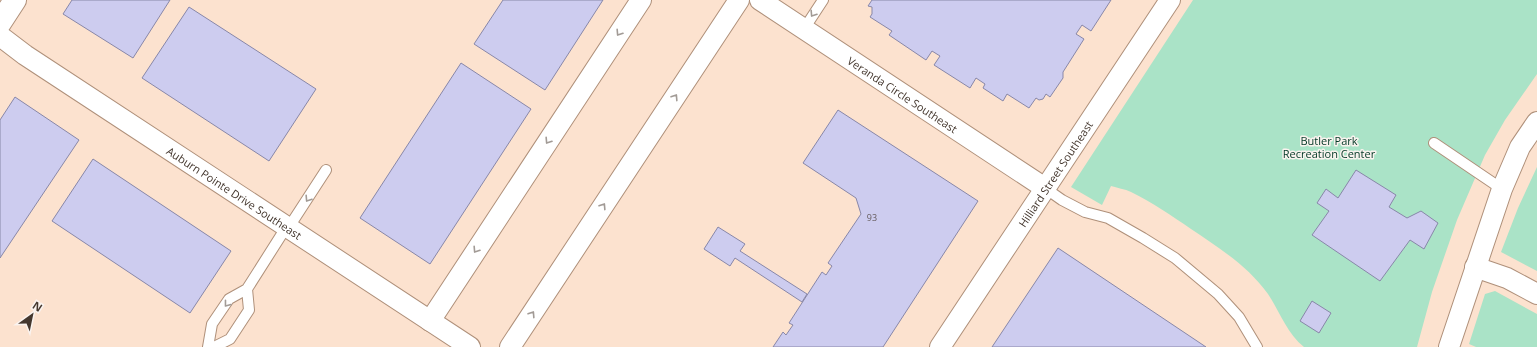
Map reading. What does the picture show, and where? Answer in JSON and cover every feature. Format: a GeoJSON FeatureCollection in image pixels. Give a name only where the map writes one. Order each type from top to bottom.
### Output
{"type":"FeatureCollection","features":[{"type":"Feature","properties":{"kind":"street"},"geometry":{"type":"LineString","coordinates":[[0,22],[15,0]]}},
{"type":"Feature","properties":{"kind":"street"},"geometry":{"type":"LineString","coordinates":[[430,321],[641,0]]}},
{"type":"Feature","properties":{"kind":"street"},"geometry":{"type":"LineString","coordinates":[[510,347],[739,0]]}},
{"type":"Feature","properties":{"kind":"street","name":"Veranda Circle Southeast"},"geometry":{"type":"LineString","coordinates":[[760,0],[1045,188]]}},
{"type":"Feature","properties":{"kind":"street","name":"Hilliard Street Southeast"},"geometry":{"type":"LineString","coordinates":[[940,347],[1170,0]]}},
{"type":"Feature","properties":{"kind":"street","name":"Auburn Pointe Drive Southeast"},"geometry":{"type":"LineString","coordinates":[[0,36],[25,55],[470,347]]}},
{"type":"Feature","properties":{"kind":"street"},"geometry":{"type":"LineString","coordinates":[[1448,347],[1502,189],[1520,147],[1537,122]]}},
{"type":"Feature","properties":{"kind":"street"},"geometry":{"type":"LineString","coordinates":[[1475,267],[1507,278],[1537,294]]}},
{"type":"Feature","properties":{"kind":"lane"},"geometry":{"type":"LineString","coordinates":[[804,29],[823,0]]}},
{"type":"Feature","properties":{"kind":"lane"},"geometry":{"type":"LineString","coordinates":[[1434,143],[1502,189]]}},
{"type":"Feature","properties":{"kind":"lane"},"geometry":{"type":"LineString","coordinates":[[208,347],[212,324],[229,299],[247,289],[326,170]]}},
{"type":"Feature","properties":{"kind":"lane"},"geometry":{"type":"LineString","coordinates":[[1045,188],[1062,200],[1085,212],[1108,218],[1175,258],[1218,294],[1239,317],[1257,347]]}},
{"type":"Feature","properties":{"kind":"lane"},"geometry":{"type":"LineString","coordinates":[[214,347],[230,339],[249,310],[247,289]]}},
{"type":"Feature","properties":{"kind":"green space","name":"Butler Park Recreation Center"},"geometry":{"type":"Polygon","coordinates":[[[1193,0],[1537,0],[1537,74],[1505,120],[1485,155],[1457,220],[1432,292],[1417,347],[1304,347],[1288,329],[1268,294],[1260,284],[1242,266],[1212,243],[1162,209],[1129,191],[1111,186],[1102,205],[1071,187],[1193,0]]]}},
{"type":"Feature","properties":{"kind":"green space"},"geometry":{"type":"Polygon","coordinates":[[[1537,167],[1537,271],[1501,252],[1518,208],[1537,167]]]}},
{"type":"Feature","properties":{"kind":"green space"},"geometry":{"type":"Polygon","coordinates":[[[1495,291],[1537,314],[1537,347],[1476,347],[1469,344],[1485,294],[1495,291]]]}},
{"type":"Feature","properties":{"kind":"building"},"geometry":{"type":"Polygon","coordinates":[[[72,0],[170,0],[133,58],[63,14],[72,0]]]}},
{"type":"Feature","properties":{"kind":"building"},"geometry":{"type":"Polygon","coordinates":[[[503,0],[603,0],[545,90],[474,44],[503,0]]]}},
{"type":"Feature","properties":{"kind":"building"},"geometry":{"type":"Polygon","coordinates":[[[872,0],[1111,0],[1091,31],[1082,25],[1076,34],[1084,39],[1063,72],[1063,78],[1050,97],[1046,94],[1043,99],[1039,100],[1036,98],[1029,108],[1007,94],[1003,101],[983,88],[985,84],[976,78],[970,88],[934,65],[940,56],[932,51],[926,60],[889,35],[892,31],[870,17],[872,14],[872,7],[868,6],[872,0]]]}},
{"type":"Feature","properties":{"kind":"building"},"geometry":{"type":"Polygon","coordinates":[[[189,7],[316,89],[269,161],[142,78],[189,7]]]}},
{"type":"Feature","properties":{"kind":"building"},"geometry":{"type":"Polygon","coordinates":[[[461,63],[531,109],[430,264],[360,218],[461,63]]]}},
{"type":"Feature","properties":{"kind":"building"},"geometry":{"type":"Polygon","coordinates":[[[15,97],[79,140],[0,258],[0,120],[15,97]]]}},
{"type":"Feature","properties":{"kind":"building"},"geometry":{"type":"Polygon","coordinates":[[[838,110],[978,201],[883,347],[773,347],[783,332],[786,335],[793,325],[789,323],[822,272],[826,275],[832,266],[828,263],[861,214],[856,198],[803,163],[838,110]]]}},
{"type":"Feature","properties":{"kind":"building"},"geometry":{"type":"Polygon","coordinates":[[[93,159],[231,251],[190,313],[52,221],[93,159]]]}},
{"type":"Feature","properties":{"kind":"building"},"geometry":{"type":"Polygon","coordinates":[[[1356,170],[1396,195],[1389,207],[1407,218],[1421,211],[1438,223],[1424,249],[1410,240],[1380,281],[1312,235],[1329,211],[1317,203],[1326,189],[1338,198],[1356,170]]]}},
{"type":"Feature","properties":{"kind":"building"},"geometry":{"type":"Polygon","coordinates":[[[718,227],[745,244],[740,251],[807,294],[802,302],[735,258],[730,266],[704,249],[718,227]]]}},
{"type":"Feature","properties":{"kind":"building"},"geometry":{"type":"Polygon","coordinates":[[[1058,248],[1206,347],[992,347],[1058,248]]]}},
{"type":"Feature","properties":{"kind":"building"},"geometry":{"type":"Polygon","coordinates":[[[1312,301],[1331,313],[1319,333],[1300,321],[1312,301]]]}}]}
